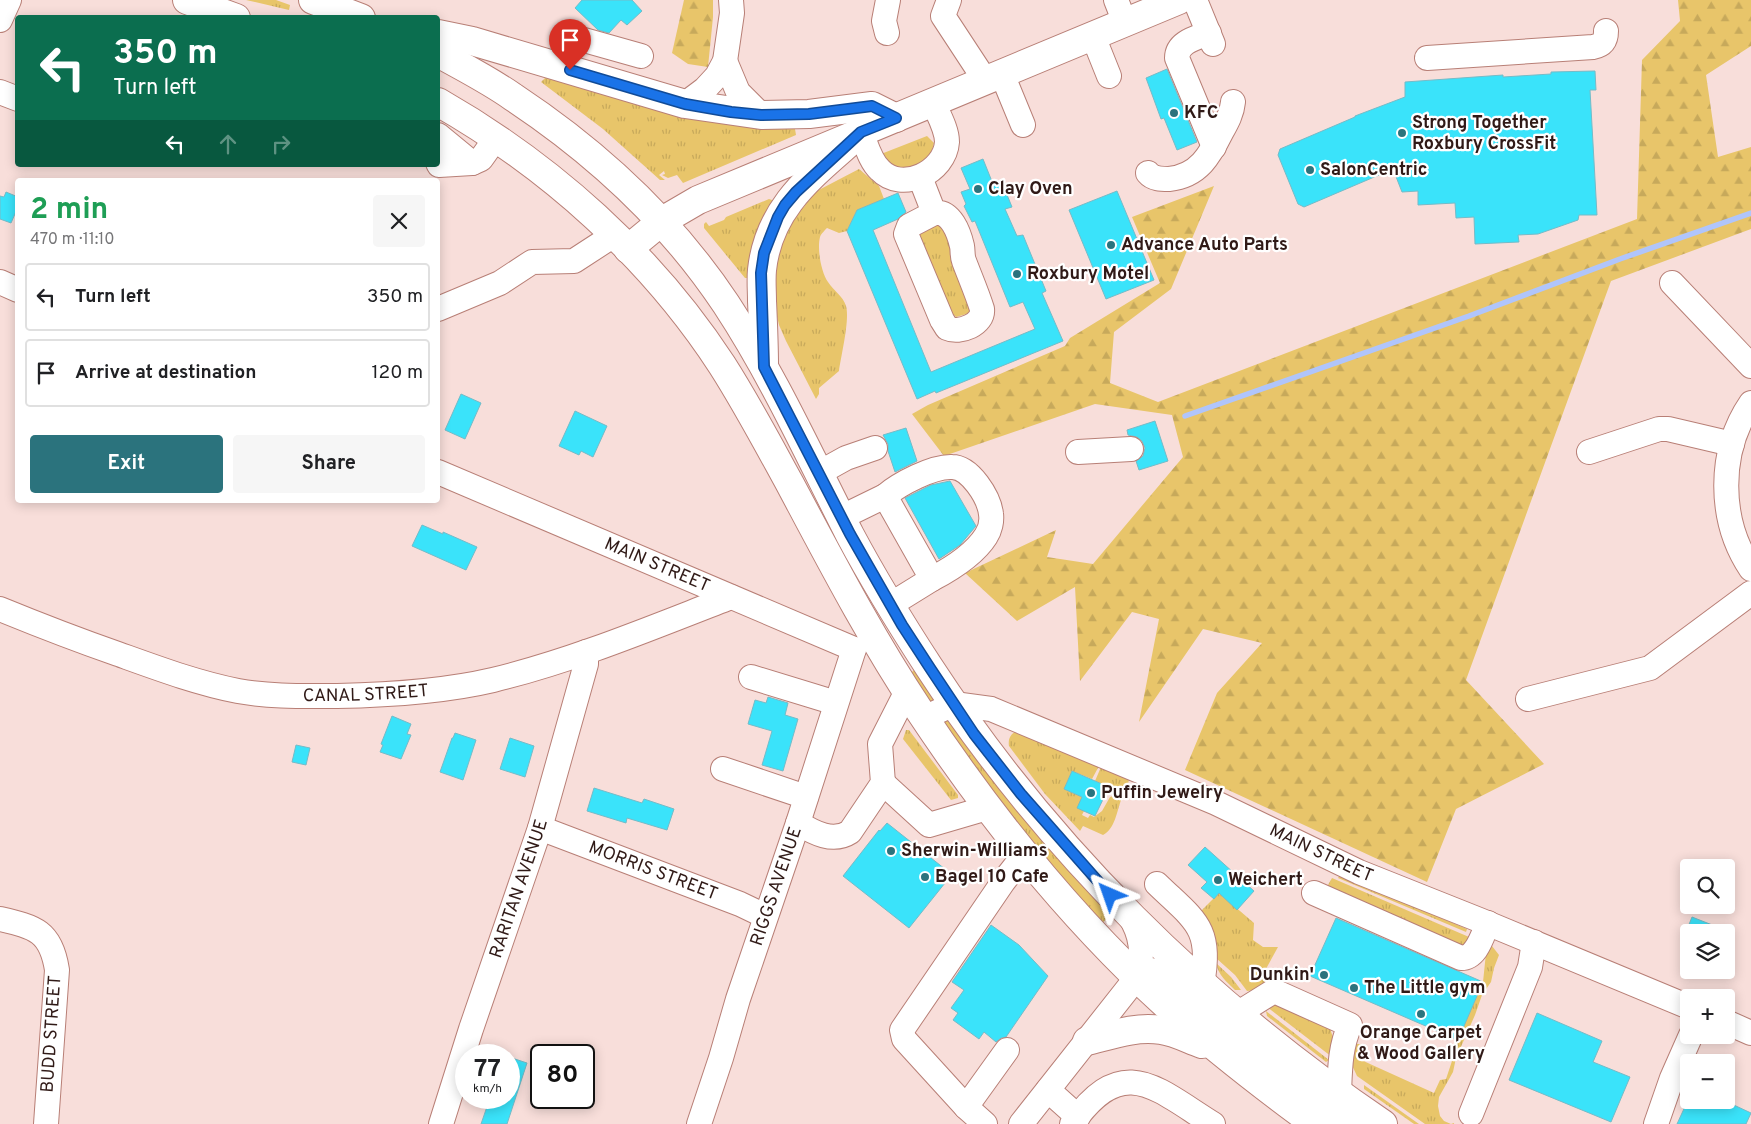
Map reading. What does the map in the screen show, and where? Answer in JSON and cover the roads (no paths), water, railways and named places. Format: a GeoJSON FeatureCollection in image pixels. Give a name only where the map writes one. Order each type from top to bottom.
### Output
{"type":"FeatureCollection","features":[{"type":"Feature","properties":{"kind":"main road"},"geometry":{"type":"LineString","coordinates":[[187,0],[228,15]]}},
{"type":"Feature","properties":{"kind":"main road"},"geometry":{"type":"LineString","coordinates":[[313,0],[353,15]]}},
{"type":"Feature","properties":{"kind":"main road"},"geometry":{"type":"LineString","coordinates":[[621,242],[698,200],[1093,36],[1120,11],[1178,0]]}},
{"type":"Feature","properties":{"kind":"main road"},"geometry":{"type":"LineString","coordinates":[[440,34],[472,41],[685,104],[761,115],[809,114],[872,106],[896,118]]}},
{"type":"Feature","properties":{"kind":"main road"},"geometry":{"type":"LineString","coordinates":[[440,54],[512,96],[565,134],[611,172],[662,221],[712,284],[764,367],[890,605],[954,704],[1021,794],[1090,874],[1202,984],[1268,1039],[1383,1124]]}},
{"type":"Feature","properties":{"kind":"main road"},"geometry":{"type":"LineString","coordinates":[[440,103],[496,138],[557,183],[621,242],[681,308],[720,362],[746,403],[846,589],[864,643],[907,691],[986,808],[1024,855],[1094,933],[1137,977],[1219,1051],[1315,1124]]}},
{"type":"Feature","properties":{"kind":"main road"},"geometry":{"type":"LineString","coordinates":[[764,367],[761,273],[764,253],[771,234],[785,205],[796,192],[861,132]]}},
{"type":"Feature","properties":{"kind":"main road"},"geometry":{"type":"LineString","coordinates":[[1137,977],[1148,971],[1158,972],[1231,1034],[1350,1124]]}},
{"type":"Feature","properties":{"kind":"main road"},"geometry":{"type":"LineString","coordinates":[[1087,1041],[1136,1029],[1148,1028],[1171,1032],[1219,1051]]}},
{"type":"Feature","properties":{"kind":"street"},"geometry":{"type":"LineString","coordinates":[[0,20],[8,0]]}},
{"type":"Feature","properties":{"kind":"street"},"geometry":{"type":"LineString","coordinates":[[887,33],[884,21],[888,0]]}},
{"type":"Feature","properties":{"kind":"street"},"geometry":{"type":"LineString","coordinates":[[949,0],[943,16],[994,77],[1023,125]]}},
{"type":"Feature","properties":{"kind":"street"},"geometry":{"type":"LineString","coordinates":[[1195,0],[1211,38],[1179,47],[1177,58],[1214,147]]}},
{"type":"Feature","properties":{"kind":"street"},"geometry":{"type":"LineString","coordinates":[[685,104],[706,89],[717,76],[725,61],[732,6]]}},
{"type":"Feature","properties":{"kind":"street"},"geometry":{"type":"LineString","coordinates":[[1436,52],[1593,47],[1600,46],[1605,41],[1606,31]]}},
{"type":"Feature","properties":{"kind":"street"},"geometry":{"type":"LineString","coordinates":[[1093,36],[1109,76]]}},
{"type":"Feature","properties":{"kind":"street"},"geometry":{"type":"LineString","coordinates":[[577,38],[641,56]]}},
{"type":"Feature","properties":{"kind":"street"},"geometry":{"type":"LineString","coordinates":[[725,61],[738,92],[761,115]]}},
{"type":"Feature","properties":{"kind":"street"},"geometry":{"type":"LineString","coordinates":[[0,92],[15,98]]}},
{"type":"Feature","properties":{"kind":"street"},"geometry":{"type":"LineString","coordinates":[[861,132],[879,170],[897,180],[920,177],[928,173],[939,163],[943,158],[947,144],[945,131],[933,102]]}},
{"type":"Feature","properties":{"kind":"street"},"geometry":{"type":"LineString","coordinates":[[1148,173],[1155,178],[1171,179],[1188,174],[1204,162],[1232,112],[1233,102]]}},
{"type":"Feature","properties":{"kind":"street"},"geometry":{"type":"LineString","coordinates":[[440,137],[472,163]]}},
{"type":"Feature","properties":{"kind":"street"},"geometry":{"type":"LineString","coordinates":[[440,164],[472,163],[481,160],[496,138]]}},
{"type":"Feature","properties":{"kind":"street"},"geometry":{"type":"LineString","coordinates":[[920,177],[934,213]]}},
{"type":"Feature","properties":{"kind":"street"},"geometry":{"type":"LineString","coordinates":[[939,212],[948,216],[954,226],[962,246],[962,258],[983,312],[979,321],[955,330],[948,328],[942,320],[906,234],[909,226],[934,213],[939,212]]}},
{"type":"Feature","properties":{"kind":"street"},"geometry":{"type":"LineString","coordinates":[[440,308],[500,282],[532,262],[574,261],[621,242]]}},
{"type":"Feature","properties":{"kind":"street"},"geometry":{"type":"LineString","coordinates":[[0,282],[15,289]]}},
{"type":"Feature","properties":{"kind":"street"},"geometry":{"type":"LineString","coordinates":[[1672,283],[1751,366]]}},
{"type":"Feature","properties":{"kind":"street"},"geometry":{"type":"LineString","coordinates":[[1751,403],[1744,414],[1732,444],[1726,482],[1728,509],[1736,537],[1751,569]]}},
{"type":"Feature","properties":{"kind":"street"},"geometry":{"type":"LineString","coordinates":[[1589,452],[1658,429],[1668,429],[1732,444]]}},
{"type":"Feature","properties":{"kind":"street"},"geometry":{"type":"LineString","coordinates":[[819,473],[846,458],[875,448]]}},
{"type":"Feature","properties":{"kind":"street"},"geometry":{"type":"LineString","coordinates":[[1078,452],[1131,449]]}},
{"type":"Feature","properties":{"kind":"street"},"geometry":{"type":"LineString","coordinates":[[842,517],[885,496],[899,485],[940,468],[952,466],[964,470],[980,488],[990,508],[991,516],[989,530],[985,537],[968,555],[946,572],[890,605]]}},
{"type":"Feature","properties":{"kind":"street","name":"MAIN STREET"},"geometry":{"type":"LineString","coordinates":[[440,473],[731,597],[864,643]]}},
{"type":"Feature","properties":{"kind":"street"},"geometry":{"type":"LineString","coordinates":[[885,496],[932,579]]}},
{"type":"Feature","properties":{"kind":"street"},"geometry":{"type":"LineString","coordinates":[[1528,699],[1650,668],[1751,593]]}},
{"type":"Feature","properties":{"kind":"street","name":"CANAL STREET"},"geometry":{"type":"LineString","coordinates":[[0,608],[49,629],[147,664],[199,681],[240,691],[278,696],[362,696],[447,689],[493,680],[586,652],[731,597]]}},
{"type":"Feature","properties":{"kind":"street","name":"RIGGS AVENUE"},"geometry":{"type":"LineString","coordinates":[[699,1124],[765,916],[798,823],[836,703],[864,643]]}},
{"type":"Feature","properties":{"kind":"street","name":"RARITAN AVENUE"},"geometry":{"type":"LineString","coordinates":[[442,1124],[471,1029],[540,828],[586,664],[586,652]]}},
{"type":"Feature","properties":{"kind":"street"},"geometry":{"type":"LineString","coordinates":[[751,677],[836,703]]}},
{"type":"Feature","properties":{"kind":"street"},"geometry":{"type":"LineString","coordinates":[[798,823],[812,832],[834,838],[850,832],[883,783],[880,744],[907,691]]}},
{"type":"Feature","properties":{"kind":"street"},"geometry":{"type":"LineString","coordinates":[[924,718],[954,704]]}},
{"type":"Feature","properties":{"kind":"street","name":"MAIN STREET"},"geometry":{"type":"LineString","coordinates":[[954,704],[990,709],[1041,729],[1216,803],[1359,872],[1488,923],[1680,1003]]}},
{"type":"Feature","properties":{"kind":"street"},"geometry":{"type":"LineString","coordinates":[[723,769],[806,797]]}},
{"type":"Feature","properties":{"kind":"street"},"geometry":{"type":"LineString","coordinates":[[883,783],[929,825],[986,808]]}},
{"type":"Feature","properties":{"kind":"street","name":"MORRIS STREET"},"geometry":{"type":"LineString","coordinates":[[540,828],[740,904],[765,916]]}},
{"type":"Feature","properties":{"kind":"street"},"geometry":{"type":"LineString","coordinates":[[985,1124],[966,1107],[904,1038],[902,1030],[1003,882],[1024,855]]}},
{"type":"Feature","properties":{"kind":"street"},"geometry":{"type":"LineString","coordinates":[[1157,884],[1198,925],[1204,940],[1206,963],[1202,984]]}},
{"type":"Feature","properties":{"kind":"street"},"geometry":{"type":"LineString","coordinates":[[1314,893],[1461,958],[1473,954],[1488,923]]}},
{"type":"Feature","properties":{"kind":"street"},"geometry":{"type":"LineString","coordinates":[[1021,1124],[1137,977],[1142,956],[1142,946],[1137,929],[1128,913]]}},
{"type":"Feature","properties":{"kind":"street","name":"BUDD STREET"},"geometry":{"type":"LineString","coordinates":[[0,918],[38,930],[46,937],[55,956],[57,970],[46,1124]]}},
{"type":"Feature","properties":{"kind":"street"},"geometry":{"type":"LineString","coordinates":[[1468,1121],[1530,967],[1534,942]]}},
{"type":"Feature","properties":{"kind":"street"},"geometry":{"type":"LineString","coordinates":[[1238,1014],[1274,991],[1350,1025],[1343,1045],[1339,1093]]}},
{"type":"Feature","properties":{"kind":"street"},"geometry":{"type":"LineString","coordinates":[[1735,1026],[1751,1033]]}},
{"type":"Feature","properties":{"kind":"street"},"geometry":{"type":"LineString","coordinates":[[1656,1124],[1672,1078],[1687,1044]]}},
{"type":"Feature","properties":{"kind":"street"},"geometry":{"type":"LineString","coordinates":[[966,1107],[1007,1050]]}},
{"type":"Feature","properties":{"kind":"street"},"geometry":{"type":"LineString","coordinates":[[1048,1090],[1075,1120],[1094,1098],[1110,1087],[1124,1082],[1138,1083],[1151,1086],[1213,1124]]}},
{"type":"Feature","properties":{"kind":"waterway"},"geometry":{"type":"LineString","coordinates":[[1185,416],[1469,316],[1620,259],[1751,213]]}},
{"type":"Feature","properties":{"kind":"place","name":"KFC"},"geometry":{"type":"Point","coordinates":[1174,113]}},
{"type":"Feature","properties":{"kind":"place","name":"Strong Together Roxbury CrossFit"},"geometry":{"type":"Point","coordinates":[1402,133]}},
{"type":"Feature","properties":{"kind":"place","name":"SalonCentric"},"geometry":{"type":"Point","coordinates":[1310,170]}},
{"type":"Feature","properties":{"kind":"place","name":"Clay Oven"},"geometry":{"type":"Point","coordinates":[978,189]}},
{"type":"Feature","properties":{"kind":"place","name":"Advance Auto Parts"},"geometry":{"type":"Point","coordinates":[1111,245]}},
{"type":"Feature","properties":{"kind":"place","name":"Roxbury Motel"},"geometry":{"type":"Point","coordinates":[1017,274]}},
{"type":"Feature","properties":{"kind":"place","name":"Puffin Jewelry"},"geometry":{"type":"Point","coordinates":[1091,793]}},
{"type":"Feature","properties":{"kind":"place","name":"Sherwin-Williams"},"geometry":{"type":"Point","coordinates":[891,851]}},
{"type":"Feature","properties":{"kind":"place","name":"Bagel 10 Cafe"},"geometry":{"type":"Point","coordinates":[925,877]}},
{"type":"Feature","properties":{"kind":"place","name":"Weichert"},"geometry":{"type":"Point","coordinates":[1218,880]}},
{"type":"Feature","properties":{"kind":"place","name":"Dunkin'"},"geometry":{"type":"Point","coordinates":[1324,975]}},
{"type":"Feature","properties":{"kind":"place","name":"The Little gym"},"geometry":{"type":"Point","coordinates":[1354,988]}},
{"type":"Feature","properties":{"kind":"place","name":"Orange Carpet & Wood Gallery"},"geometry":{"type":"Point","coordinates":[1421,1014]}}]}
